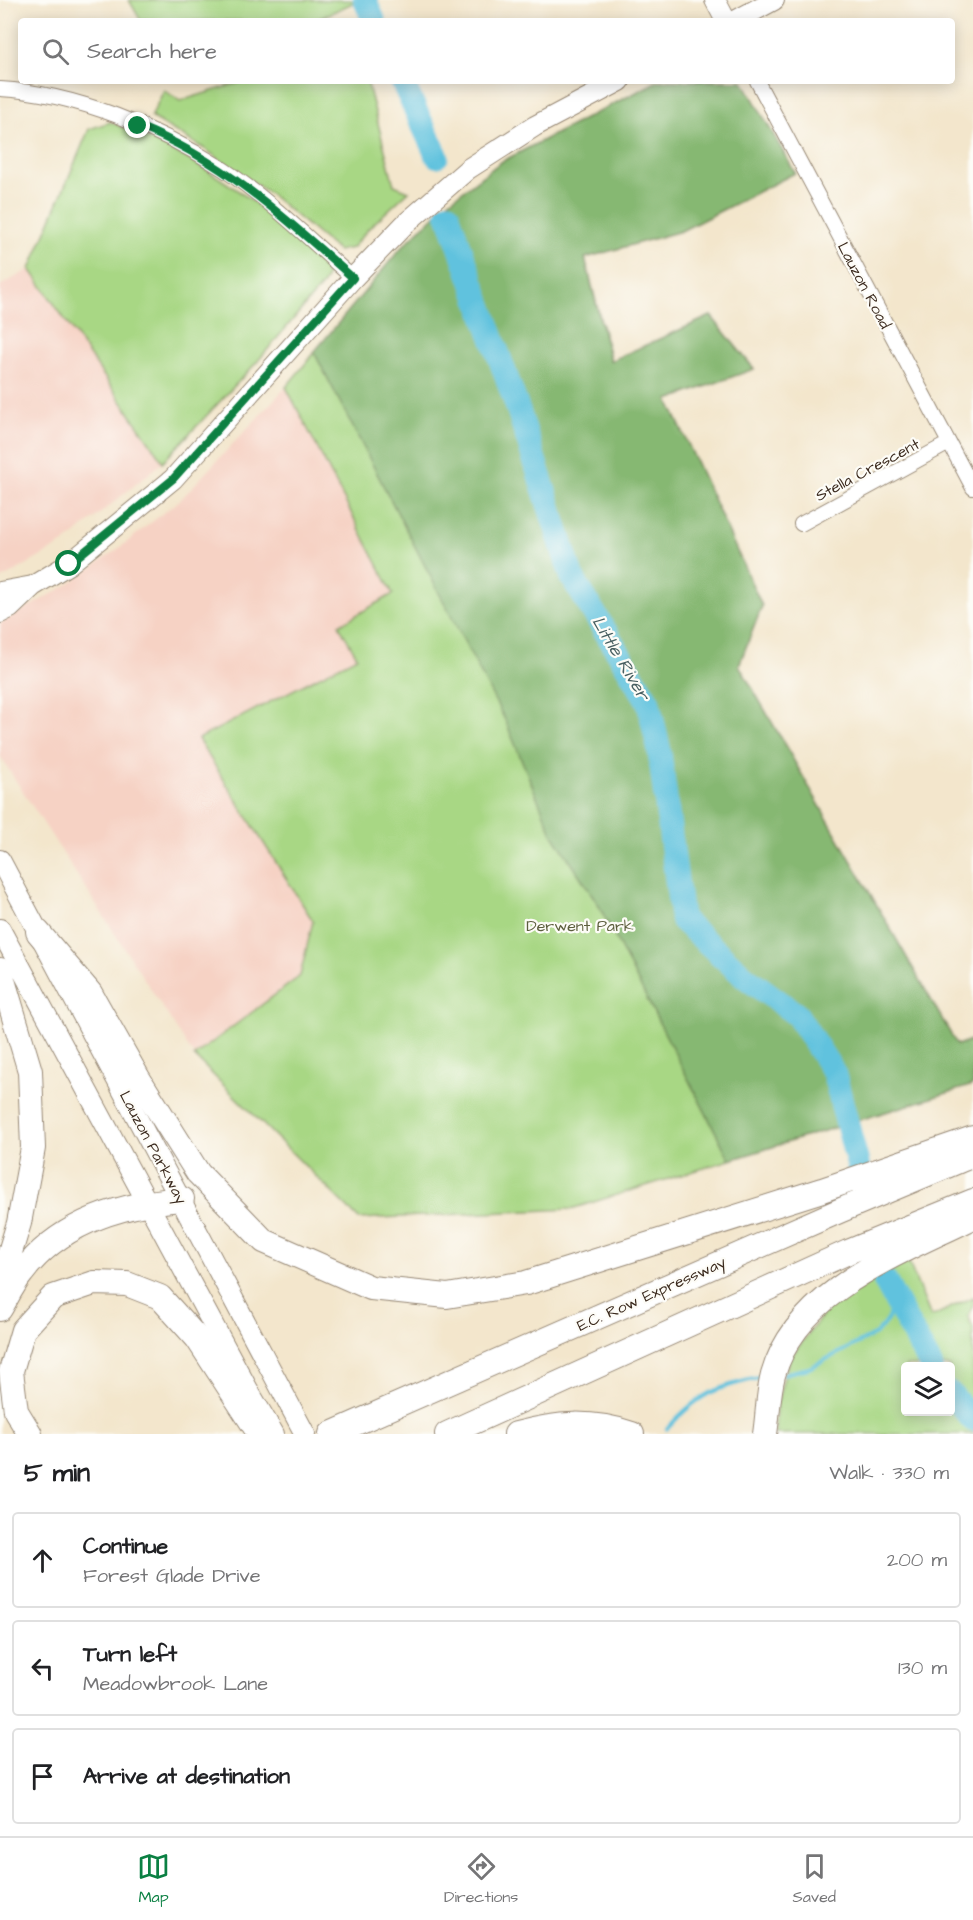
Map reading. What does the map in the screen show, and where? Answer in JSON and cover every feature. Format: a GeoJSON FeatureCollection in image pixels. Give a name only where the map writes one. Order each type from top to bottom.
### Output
{"type":"FeatureCollection","features":[{"type":"Feature","properties":{"kind":"highway"},"geometry":{"type":"LineString","coordinates":[[38,932],[90,993],[138,1078],[198,1173],[264,1241],[371,1288],[447,1296],[526,1283],[822,1190],[973,1138]]}},
{"type":"Feature","properties":{"kind":"highway"},"geometry":{"type":"LineString","coordinates":[[0,970],[30,1071],[33,1148],[19,1223],[0,1285]]}},
{"type":"Feature","properties":{"kind":"highway","name":"E.C. Row Expressway"},"geometry":{"type":"LineString","coordinates":[[331,1434],[839,1210],[973,1155]]}},
{"type":"Feature","properties":{"kind":"highway"},"geometry":{"type":"LineString","coordinates":[[0,1309],[22,1272],[52,1242],[95,1216],[147,1202],[182,1199]]}},
{"type":"Feature","properties":{"kind":"highway"},"geometry":{"type":"LineString","coordinates":[[447,1434],[848,1252],[973,1201]]}},
{"type":"Feature","properties":{"kind":"highway"},"geometry":{"type":"LineString","coordinates":[[765,1434],[773,1375],[788,1340],[808,1313],[861,1273],[973,1217]]}},
{"type":"Feature","properties":{"kind":"highway"},"geometry":{"type":"LineString","coordinates":[[30,1434],[16,1411],[11,1371],[23,1330],[53,1297],[94,1283],[127,1284],[160,1298],[197,1338],[245,1398],[257,1430],[267,1434]]}},
{"type":"Feature","properties":{"kind":"highway"},"geometry":{"type":"LineString","coordinates":[[317,1434],[372,1416]]}},
{"type":"Feature","properties":{"kind":"highway"},"geometry":{"type":"LineString","coordinates":[[516,1434],[548,1425],[589,1424],[632,1434]]}},
{"type":"Feature","properties":{"kind":"main road"},"geometry":{"type":"LineString","coordinates":[[715,0],[724,18]]}},
{"type":"Feature","properties":{"kind":"main road"},"geometry":{"type":"LineString","coordinates":[[741,18],[774,0]]}},
{"type":"Feature","properties":{"kind":"main road"},"geometry":{"type":"LineString","coordinates":[[0,613],[10,608],[33,586],[69,564],[173,479],[353,278],[405,224],[468,169],[535,126],[614,84]]}},
{"type":"Feature","properties":{"kind":"main road"},"geometry":{"type":"LineString","coordinates":[[0,592],[33,586]]}},
{"type":"Feature","properties":{"kind":"main road","name":"Lauzon Parkway"},"geometry":{"type":"LineString","coordinates":[[0,860],[305,1434]]}},
{"type":"Feature","properties":{"kind":"main road","name":"Lauzon Parkway"},"geometry":{"type":"LineString","coordinates":[[0,929],[147,1202],[245,1398],[274,1434]]}},
{"type":"Feature","properties":{"kind":"street","name":"Lauzon Road"},"geometry":{"type":"LineString","coordinates":[[760,84],[973,488]]}},
{"type":"Feature","properties":{"kind":"street"},"geometry":{"type":"LineString","coordinates":[[0,89],[23,91],[90,107],[160,134],[223,169],[283,215],[353,278]]}},
{"type":"Feature","properties":{"kind":"street","name":"Stella Crescent"},"geometry":{"type":"LineString","coordinates":[[801,524],[949,443]]}},
{"type":"Feature","properties":{"kind":"shaded area"},"geometry":{"type":"Polygon","coordinates":[[[30,269],[163,462],[64,543],[0,580],[0,286],[30,269]]]}},
{"type":"Feature","properties":{"kind":"shaded area"},"geometry":{"type":"Polygon","coordinates":[[[286,387],[440,681],[199,739],[313,921],[300,976],[194,1056],[0,756],[0,623],[66,586],[122,546],[183,497],[286,387]]]}},
{"type":"Feature","properties":{"kind":"green space"},"geometry":{"type":"Polygon","coordinates":[[[129,0],[359,0],[320,18],[139,18],[129,0]]]}},
{"type":"Feature","properties":{"kind":"green space"},"geometry":{"type":"Polygon","coordinates":[[[235,84],[368,84],[394,185],[409,191],[369,228],[352,248],[338,251],[270,194],[203,148],[151,117],[164,90],[180,101],[235,84]]]}},
{"type":"Feature","properties":{"kind":"green space","name":"Derwent Park"},"geometry":{"type":"Polygon","coordinates":[[[652,84],[745,84],[795,173],[681,231],[585,258],[611,361],[711,316],[754,369],[668,400],[762,606],[739,665],[957,1045],[973,1039],[973,1085],[571,1209],[359,1219],[194,1056],[300,976],[313,921],[198,739],[357,657],[339,625],[393,594],[286,387],[402,247],[451,200],[501,162],[652,84]]]}},
{"type":"Feature","properties":{"kind":"green space"},"geometry":{"type":"Polygon","coordinates":[[[652,84],[745,84],[795,173],[681,231],[585,258],[610,361],[711,316],[754,369],[668,400],[762,606],[739,665],[957,1045],[973,1040],[973,1085],[730,1160],[598,904],[552,833],[505,720],[314,352],[402,247],[451,200],[501,162],[652,84]]]}},
{"type":"Feature","properties":{"kind":"green space"},"geometry":{"type":"Polygon","coordinates":[[[110,122],[183,156],[235,188],[323,264],[327,276],[323,284],[257,362],[163,462],[30,269],[89,129],[110,122]]]}},
{"type":"Feature","properties":{"kind":"green space"},"geometry":{"type":"Polygon","coordinates":[[[907,1258],[931,1317],[973,1297],[973,1305],[968,1317],[973,1328],[973,1434],[775,1434],[776,1407],[789,1359],[828,1308],[907,1258]]]}},
{"type":"Feature","properties":{"kind":"waterway","name":"Little River"},"geometry":{"type":"LineString","coordinates":[[365,0],[373,18]]}},
{"type":"Feature","properties":{"kind":"waterway","name":"Little River"},"geometry":{"type":"LineString","coordinates":[[403,84],[437,156]]}},
{"type":"Feature","properties":{"kind":"waterway","name":"Little River"},"geometry":{"type":"LineString","coordinates":[[448,214],[519,412],[572,577],[648,701],[659,749],[682,920],[744,976],[797,1015],[834,1073],[858,1165]]}},
{"type":"Feature","properties":{"kind":"waterway","name":"Little River"},"geometry":{"type":"LineString","coordinates":[[885,1281],[929,1362]]}},
{"type":"Feature","properties":{"kind":"waterway"},"geometry":{"type":"LineString","coordinates":[[783,1374],[809,1368],[876,1334],[888,1319],[894,1297]]}},
{"type":"Feature","properties":{"kind":"waterway"},"geometry":{"type":"LineString","coordinates":[[667,1429],[689,1407],[709,1393],[733,1384],[763,1377]]}},
{"type":"Feature","properties":{"kind":"waterway","name":"Little River"},"geometry":{"type":"LineString","coordinates":[[955,1399],[973,1420]]}},
{"type":"Feature","properties":{"kind":"route"},"geometry":{"type":"LineString","coordinates":[[69,564],[173,479],[353,278],[283,215],[223,169],[160,134],[138,126]]}}]}
